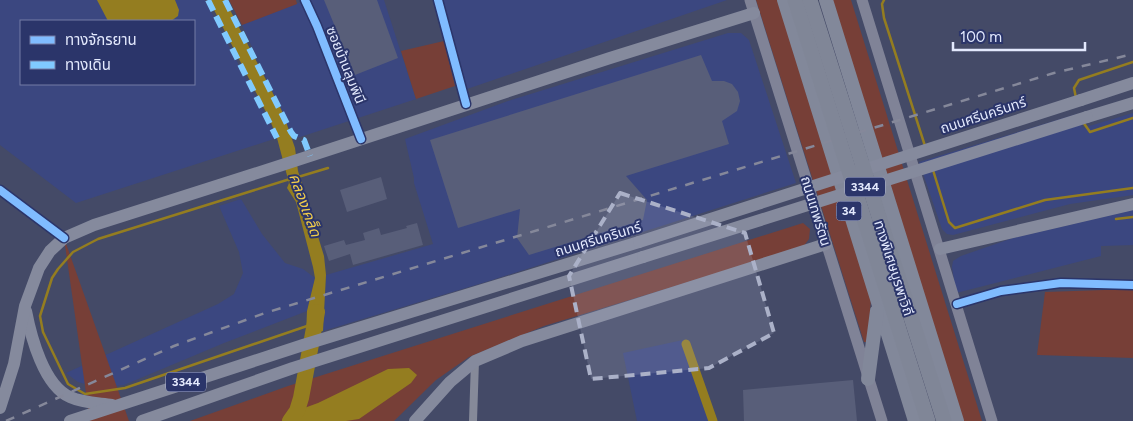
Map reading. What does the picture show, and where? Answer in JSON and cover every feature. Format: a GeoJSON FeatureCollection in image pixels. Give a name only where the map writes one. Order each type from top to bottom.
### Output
{"type":"FeatureCollection","features":[{"type":"Feature","properties":{"kind":"highway","name":"34"},"geometry":{"type":"LineString","coordinates":[[784,0],[915,421]]}},
{"type":"Feature","properties":{"kind":"highway","name":"ทางพิเศษบูรพาวิถี"},"geometry":{"type":"LineString","coordinates":[[795,0],[928,421]]}},
{"type":"Feature","properties":{"kind":"highway","name":"ทางพิเศษบูรพาวิถี"},"geometry":{"type":"LineString","coordinates":[[810,0],[944,421]]}},
{"type":"Feature","properties":{"kind":"highway"},"geometry":{"type":"LineString","coordinates":[[819,0],[952,421]]}},
{"type":"Feature","properties":{"kind":"highway"},"geometry":{"type":"LineString","coordinates":[[826,0],[957,421]]}},
{"type":"Feature","properties":{"kind":"highway"},"geometry":{"type":"LineString","coordinates":[[868,380],[878,306]]}},
{"type":"Feature","properties":{"kind":"main road","name":"ถนนเทพรัตน"},"geometry":{"type":"LineString","coordinates":[[750,0],[882,421]]}},
{"type":"Feature","properties":{"kind":"main road"},"geometry":{"type":"LineString","coordinates":[[862,0],[992,421]]}},
{"type":"Feature","properties":{"kind":"main road"},"geometry":{"type":"LineString","coordinates":[[0,408],[14,364],[25,306],[39,268],[50,251],[64,238],[94,225],[754,13]]}},
{"type":"Feature","properties":{"kind":"main road","name":"ถนนศรีนครินทร์"},"geometry":{"type":"LineString","coordinates":[[70,421],[303,345],[638,242],[1133,83]]}},
{"type":"Feature","properties":{"kind":"main road","name":"3344"},"geometry":{"type":"LineString","coordinates":[[142,421],[293,368],[1133,103]]}},
{"type":"Feature","properties":{"kind":"main road"},"geometry":{"type":"LineString","coordinates":[[940,249],[1133,204]]}},
{"type":"Feature","properties":{"kind":"main road"},"geometry":{"type":"LineString","coordinates":[[415,421],[450,382],[475,361],[522,342],[826,244]]}},
{"type":"Feature","properties":{"kind":"main road"},"geometry":{"type":"LineString","coordinates":[[25,306],[32,334],[44,366],[55,386],[69,397],[88,402],[116,405]]}},
{"type":"Feature","properties":{"kind":"street","name":"ซอยบ้านลุมพินี"},"geometry":{"type":"LineString","coordinates":[[305,0],[361,139]]}},
{"type":"Feature","properties":{"kind":"street"},"geometry":{"type":"LineString","coordinates":[[438,0],[466,104]]}},
{"type":"Feature","properties":{"kind":"street"},"geometry":{"type":"LineString","coordinates":[[1,193],[64,238]]}},
{"type":"Feature","properties":{"kind":"street"},"geometry":{"type":"LineString","coordinates":[[957,304],[1001,291],[1061,283],[1133,285]]}},
{"type":"Feature","properties":{"kind":"street"},"geometry":{"type":"LineString","coordinates":[[473,421],[475,361]]}},
{"type":"Feature","properties":{"kind":"highlighted area"},"geometry":{"type":"Polygon","coordinates":[[[620,193],[745,233],[774,333],[709,368],[591,379],[569,276],[620,193]]]}},
{"type":"Feature","properties":{"kind":"shaded area"},"geometry":{"type":"Polygon","coordinates":[[[0,0],[205,0],[277,138],[76,203],[0,145],[0,0]]]}},
{"type":"Feature","properties":{"kind":"shaded area"},"geometry":{"type":"Polygon","coordinates":[[[229,0],[296,0],[297,4],[242,25],[229,0]]]}},
{"type":"Feature","properties":{"kind":"shaded area"},"geometry":{"type":"Polygon","coordinates":[[[306,0],[384,0],[416,99],[294,139],[242,25],[306,0]]]}},
{"type":"Feature","properties":{"kind":"shaded area"},"geometry":{"type":"Polygon","coordinates":[[[443,0],[727,0],[467,89],[443,0]]]}},
{"type":"Feature","properties":{"kind":"shaded area"},"geometry":{"type":"Polygon","coordinates":[[[756,0],[781,0],[871,297],[868,342],[864,342],[756,0]]]}},
{"type":"Feature","properties":{"kind":"shaded area"},"geometry":{"type":"Polygon","coordinates":[[[831,0],[851,0],[982,421],[963,421],[831,0]]]}},
{"type":"Feature","properties":{"kind":"shaded area"},"geometry":{"type":"Polygon","coordinates":[[[728,33],[741,33],[749,40],[796,183],[489,281],[323,331],[326,275],[433,244],[414,183],[405,139],[508,101],[728,33]]]}},
{"type":"Feature","properties":{"kind":"shaded area"},"geometry":{"type":"Polygon","coordinates":[[[444,41],[455,86],[416,99],[401,51],[444,41]]]}},
{"type":"Feature","properties":{"kind":"shaded area"},"geometry":{"type":"Polygon","coordinates":[[[1133,113],[1133,195],[1070,204],[953,235],[947,234],[942,229],[919,162],[1077,114],[1083,128],[1133,113]]]}},
{"type":"Feature","properties":{"kind":"shaded area"},"geometry":{"type":"Polygon","coordinates":[[[241,199],[262,234],[285,263],[303,269],[315,278],[307,311],[124,385],[99,388],[78,382],[66,373],[218,304],[234,294],[243,273],[239,252],[219,206],[241,199]]]}},
{"type":"Feature","properties":{"kind":"shaded area"},"geometry":{"type":"Polygon","coordinates":[[[1133,210],[1133,245],[1101,246],[1101,256],[956,293],[952,267],[953,261],[961,256],[1013,238],[1133,210]]]}},
{"type":"Feature","properties":{"kind":"shaded area"},"geometry":{"type":"Polygon","coordinates":[[[803,223],[810,229],[809,239],[803,247],[544,326],[469,357],[436,380],[394,421],[190,421],[288,386],[803,223]]]}},
{"type":"Feature","properties":{"kind":"shaded area"},"geometry":{"type":"Polygon","coordinates":[[[64,238],[129,421],[90,421],[64,238]]]}},
{"type":"Feature","properties":{"kind":"shaded area"},"geometry":{"type":"Polygon","coordinates":[[[1133,289],[1133,358],[1037,355],[1045,292],[1133,289]]]}},
{"type":"Feature","properties":{"kind":"shaded area"},"geometry":{"type":"Polygon","coordinates":[[[683,340],[711,421],[637,421],[623,353],[683,340]]]}},
{"type":"Feature","properties":{"kind":"water"},"geometry":{"type":"Polygon","coordinates":[[[97,0],[175,0],[179,10],[178,16],[172,20],[107,20],[97,0]]]}},
{"type":"Feature","properties":{"kind":"water"},"geometry":{"type":"Polygon","coordinates":[[[209,0],[225,0],[283,113],[295,148],[298,171],[324,256],[326,275],[323,331],[306,335],[307,311],[315,278],[296,202],[287,188],[289,183],[277,138],[270,120],[209,0]]]}},
{"type":"Feature","properties":{"kind":"water"},"geometry":{"type":"Polygon","coordinates":[[[409,368],[417,375],[411,383],[359,419],[346,421],[282,421],[285,415],[318,403],[388,369],[409,368]]]}},
{"type":"Feature","properties":{"kind":"building"},"geometry":{"type":"Polygon","coordinates":[[[324,0],[377,0],[398,58],[355,75],[324,0]]]}},
{"type":"Feature","properties":{"kind":"building"},"geometry":{"type":"Polygon","coordinates":[[[701,55],[712,81],[724,81],[732,84],[738,92],[740,101],[737,111],[722,121],[729,144],[626,176],[647,200],[643,220],[529,255],[517,238],[520,209],[458,228],[430,140],[701,55]]]}},
{"type":"Feature","properties":{"kind":"building"},"geometry":{"type":"Polygon","coordinates":[[[381,177],[387,199],[347,212],[340,190],[381,177]]]}},
{"type":"Feature","properties":{"kind":"building"},"geometry":{"type":"Polygon","coordinates":[[[417,223],[423,245],[353,265],[350,254],[329,261],[324,246],[344,240],[346,245],[365,240],[363,233],[379,228],[381,235],[407,228],[406,226],[417,223]]]}},
{"type":"Feature","properties":{"kind":"building"},"geometry":{"type":"Polygon","coordinates":[[[853,380],[857,421],[744,421],[743,390],[853,380]]]}},
{"type":"Feature","properties":{"kind":"waterway"},"geometry":{"type":"LineString","coordinates":[[884,0],[882,4],[884,18],[925,146]]}},
{"type":"Feature","properties":{"kind":"waterway"},"geometry":{"type":"LineString","coordinates":[[1076,98],[1074,88],[1079,80],[1133,62]]}},
{"type":"Feature","properties":{"kind":"waterway"},"geometry":{"type":"LineString","coordinates":[[1083,122],[1090,132],[1133,118]]}},
{"type":"Feature","properties":{"kind":"waterway"},"geometry":{"type":"LineString","coordinates":[[298,177],[328,168]]}},
{"type":"Feature","properties":{"kind":"waterway"},"geometry":{"type":"LineString","coordinates":[[933,170],[949,222],[955,228],[1045,200],[1133,188]]}},
{"type":"Feature","properties":{"kind":"waterway"},"geometry":{"type":"LineString","coordinates":[[290,179],[98,239],[73,252],[52,278],[40,316],[43,332],[68,384],[85,394],[125,388],[310,325]]}},
{"type":"Feature","properties":{"kind":"waterway"},"geometry":{"type":"LineString","coordinates":[[1116,219],[1133,217]]}},
{"type":"Feature","properties":{"kind":"waterway","name":"คลองเคล็ด"},"geometry":{"type":"LineString","coordinates":[[290,421],[297,411],[301,398],[317,312]]}},
{"type":"Feature","properties":{"kind":"waterway"},"geometry":{"type":"LineString","coordinates":[[686,344],[713,421]]}},
{"type":"Feature","properties":{"kind":"railway"},"geometry":{"type":"LineString","coordinates":[[6,421],[174,346],[265,313],[1054,73],[1133,54]]}},
{"type":"Feature","properties":{"kind":"marked path"},"geometry":{"type":"LineString","coordinates":[[208,0],[277,138]]}},
{"type":"Feature","properties":{"kind":"marked path"},"geometry":{"type":"LineString","coordinates":[[225,0],[291,132],[294,136],[304,140],[310,156]]}},
{"type":"Feature","properties":{"kind":"cycle path"},"geometry":{"type":"LineString","coordinates":[[305,0],[361,139]]}},
{"type":"Feature","properties":{"kind":"cycle path"},"geometry":{"type":"LineString","coordinates":[[438,0],[466,104]]}},
{"type":"Feature","properties":{"kind":"cycle path"},"geometry":{"type":"LineString","coordinates":[[0,190],[64,238]]}},
{"type":"Feature","properties":{"kind":"cycle path"},"geometry":{"type":"LineString","coordinates":[[957,304],[1001,291],[1061,283],[1133,285]]}}]}
